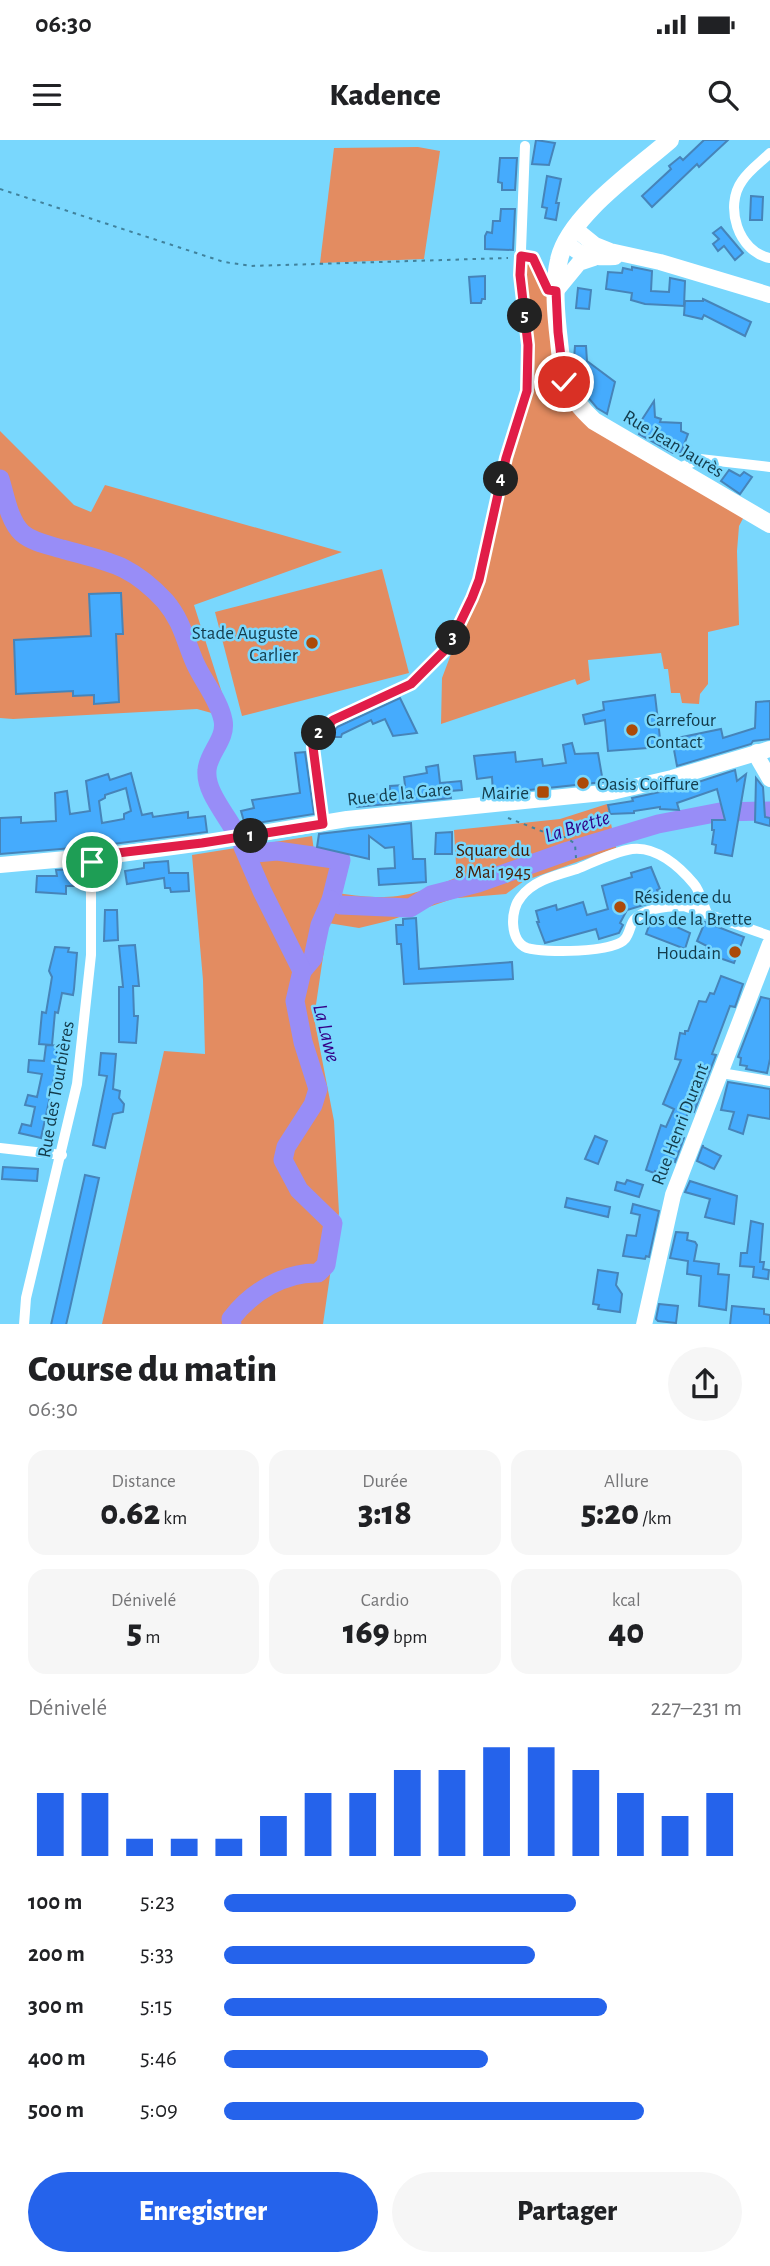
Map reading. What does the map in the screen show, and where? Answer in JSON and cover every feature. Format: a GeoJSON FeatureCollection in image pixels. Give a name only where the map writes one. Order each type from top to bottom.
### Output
{"type":"FeatureCollection","features":[{"type":"Feature","properties":{"kind":"main road","name":"Rue Jean Jaurès"},"geometry":{"type":"LineString","coordinates":[[670,140],[587,212],[570,235],[559,260],[556,291],[564,382],[571,396],[594,421],[770,524]]}},
{"type":"Feature","properties":{"kind":"street"},"geometry":{"type":"LineString","coordinates":[[323,824],[313,747],[316,737],[333,720],[411,684],[449,646],[479,580],[506,458],[527,391],[528,345],[520,275],[525,146]]}},
{"type":"Feature","properties":{"kind":"street"},"geometry":{"type":"LineString","coordinates":[[770,153],[742,181],[735,197],[734,213],[737,228],[750,247],[765,258],[770,258]]}},
{"type":"Feature","properties":{"kind":"street"},"geometry":{"type":"LineString","coordinates":[[570,235],[610,251],[770,295]]}},
{"type":"Feature","properties":{"kind":"street"},"geometry":{"type":"LineString","coordinates":[[570,235],[580,254],[594,258]]}},
{"type":"Feature","properties":{"kind":"street"},"geometry":{"type":"LineString","coordinates":[[521,256],[533,258],[548,290],[556,291],[579,263],[594,258],[635,256]]}},
{"type":"Feature","properties":{"kind":"street"},"geometry":{"type":"LineString","coordinates":[[677,469],[700,459],[770,467]]}},
{"type":"Feature","properties":{"kind":"street"},"geometry":{"type":"LineString","coordinates":[[764,750],[758,760],[770,779]]}},
{"type":"Feature","properties":{"kind":"street","name":"Rue de la Gare"},"geometry":{"type":"LineString","coordinates":[[0,865],[202,843],[347,819],[628,789],[764,750]]}},
{"type":"Feature","properties":{"kind":"street"},"geometry":{"type":"LineString","coordinates":[[707,913],[695,885],[664,856],[649,849],[631,849],[537,883],[519,898],[512,916],[517,940],[527,948],[584,951],[613,947],[626,938],[629,927],[642,914],[684,905],[770,936]]}},
{"type":"Feature","properties":{"kind":"street","name":"Rue des Tourbières"},"geometry":{"type":"LineString","coordinates":[[24,1324],[26,1298],[77,1084],[91,955],[92,856]]}},
{"type":"Feature","properties":{"kind":"street","name":"Rue Henri Durant"},"geometry":{"type":"LineString","coordinates":[[644,1324],[673,1195],[770,944]]}},
{"type":"Feature","properties":{"kind":"street"},"geometry":{"type":"LineString","coordinates":[[721,1073],[770,1081]]}},
{"type":"Feature","properties":{"kind":"street"},"geometry":{"type":"LineString","coordinates":[[0,1148],[62,1155]]}},
{"type":"Feature","properties":{"kind":"path"},"geometry":{"type":"LineString","coordinates":[[0,189],[224,262],[251,266],[521,256]]}},
{"type":"Feature","properties":{"kind":"path"},"geometry":{"type":"LineString","coordinates":[[503,804],[508,819],[553,838],[566,837],[575,844],[576,858]]}},
{"type":"Feature","properties":{"kind":"green space"},"geometry":{"type":"Polygon","coordinates":[[[418,147],[440,151],[424,259],[320,263],[334,148],[418,147]]]}},
{"type":"Feature","properties":{"kind":"green space"},"geometry":{"type":"Polygon","coordinates":[[[521,256],[533,258],[548,289],[571,396],[747,511],[739,526],[737,551],[739,625],[708,632],[708,684],[700,694],[699,704],[682,703],[680,693],[671,693],[668,669],[664,669],[661,653],[588,660],[590,680],[577,685],[575,679],[441,724],[442,678],[479,580],[527,391],[521,256]]]}},
{"type":"Feature","properties":{"kind":"green space"},"geometry":{"type":"Polygon","coordinates":[[[0,431],[74,505],[91,512],[105,485],[342,552],[194,605],[230,718],[197,709],[0,718],[0,431]]]}},
{"type":"Feature","properties":{"kind":"green space","name":"Stade Auguste Carlier"},"geometry":{"type":"Polygon","coordinates":[[[382,569],[409,673],[242,716],[215,612],[382,569]]]}},
{"type":"Feature","properties":{"kind":"green space","name":"Square du 8 Mai 1945"},"geometry":{"type":"Polygon","coordinates":[[[607,804],[616,848],[524,881],[506,894],[458,898],[454,830],[560,819],[607,804]]]}},
{"type":"Feature","properties":{"kind":"green space"},"geometry":{"type":"Polygon","coordinates":[[[312,836],[314,851],[346,858],[338,893],[370,897],[398,896],[424,890],[455,878],[452,899],[359,928],[328,923],[314,1018],[334,1121],[339,1213],[323,1324],[102,1324],[164,1051],[205,1054],[203,980],[192,855],[312,836]]]}},
{"type":"Feature","properties":{"kind":"building"},"geometry":{"type":"Polygon","coordinates":[[[536,140],[555,143],[549,165],[532,164],[536,140]]]}},
{"type":"Feature","properties":{"kind":"building"},"geometry":{"type":"Polygon","coordinates":[[[704,140],[728,140],[699,167],[697,164],[652,207],[642,196],[671,169],[669,166],[680,157],[683,160],[704,140]]]}},
{"type":"Feature","properties":{"kind":"building"},"geometry":{"type":"Polygon","coordinates":[[[500,158],[517,158],[515,190],[502,190],[502,183],[498,182],[500,158]]]}},
{"type":"Feature","properties":{"kind":"building"},"geometry":{"type":"Polygon","coordinates":[[[547,176],[561,179],[556,220],[545,218],[547,208],[542,207],[547,176]]]}},
{"type":"Feature","properties":{"kind":"building"},"geometry":{"type":"Polygon","coordinates":[[[751,196],[763,197],[762,220],[750,220],[751,196]]]}},
{"type":"Feature","properties":{"kind":"building"},"geometry":{"type":"Polygon","coordinates":[[[501,209],[515,209],[513,250],[485,249],[485,236],[487,232],[492,233],[493,221],[500,221],[501,209]]]}},
{"type":"Feature","properties":{"kind":"building"},"geometry":{"type":"Polygon","coordinates":[[[721,227],[743,253],[735,260],[724,246],[718,251],[713,244],[719,239],[713,233],[721,227]]]}},
{"type":"Feature","properties":{"kind":"building"},"geometry":{"type":"Polygon","coordinates":[[[632,267],[652,271],[651,291],[669,292],[670,278],[685,281],[684,306],[645,304],[631,300],[632,293],[606,289],[608,272],[622,273],[623,268],[632,270],[632,267]]]}},
{"type":"Feature","properties":{"kind":"building"},"geometry":{"type":"Polygon","coordinates":[[[485,276],[485,299],[482,299],[481,303],[471,303],[469,277],[485,276]]]}},
{"type":"Feature","properties":{"kind":"building"},"geometry":{"type":"Polygon","coordinates":[[[578,288],[591,290],[589,309],[576,308],[578,288]]]}},
{"type":"Feature","properties":{"kind":"building"},"geometry":{"type":"Polygon","coordinates":[[[703,299],[751,322],[745,336],[704,315],[702,319],[684,315],[685,301],[703,299]]]}},
{"type":"Feature","properties":{"kind":"building"},"geometry":{"type":"Polygon","coordinates":[[[575,346],[586,346],[587,361],[615,382],[607,414],[597,408],[586,395],[586,382],[578,383],[575,346]]]}},
{"type":"Feature","properties":{"kind":"building"},"geometry":{"type":"Polygon","coordinates":[[[654,401],[655,417],[661,419],[660,422],[681,423],[681,431],[688,434],[681,453],[673,453],[639,434],[645,423],[641,421],[654,401]]]}},
{"type":"Feature","properties":{"kind":"building"},"geometry":{"type":"Polygon","coordinates":[[[729,470],[740,476],[744,472],[752,477],[740,494],[721,481],[729,470]]]}},
{"type":"Feature","properties":{"kind":"building"},"geometry":{"type":"Polygon","coordinates":[[[121,593],[123,634],[116,634],[119,702],[94,704],[94,695],[73,696],[73,691],[16,694],[14,640],[91,636],[89,594],[121,593]]]}},
{"type":"Feature","properties":{"kind":"building"},"geometry":{"type":"Polygon","coordinates":[[[655,695],[661,747],[608,751],[605,720],[585,724],[583,715],[604,710],[603,702],[655,695]]]}},
{"type":"Feature","properties":{"kind":"building"},"geometry":{"type":"Polygon","coordinates":[[[400,698],[417,733],[393,736],[385,719],[373,724],[371,720],[342,734],[341,737],[331,737],[337,727],[400,698]]]}},
{"type":"Feature","properties":{"kind":"building"},"geometry":{"type":"Polygon","coordinates":[[[770,701],[770,739],[753,741],[751,744],[677,766],[672,739],[721,729],[723,738],[755,728],[756,702],[770,701]]]}},
{"type":"Feature","properties":{"kind":"building"},"geometry":{"type":"Polygon","coordinates":[[[572,743],[575,754],[598,753],[603,782],[493,794],[492,777],[477,779],[474,756],[515,752],[516,762],[542,759],[543,766],[566,763],[563,745],[572,743]]]}},
{"type":"Feature","properties":{"kind":"building"},"geometry":{"type":"Polygon","coordinates":[[[305,752],[314,814],[245,825],[241,811],[254,808],[252,800],[300,793],[295,753],[305,752]]]}},
{"type":"Feature","properties":{"kind":"building"},"geometry":{"type":"Polygon","coordinates":[[[438,765],[440,783],[461,781],[462,790],[450,791],[451,798],[357,807],[356,797],[390,793],[390,786],[405,785],[404,777],[427,773],[426,767],[438,765]]]}},
{"type":"Feature","properties":{"kind":"building"},"geometry":{"type":"Polygon","coordinates":[[[735,770],[737,781],[746,774],[732,856],[715,853],[716,845],[712,844],[712,820],[725,820],[717,789],[677,803],[679,810],[660,807],[634,813],[610,814],[608,805],[633,801],[632,798],[683,787],[735,770]]]}},
{"type":"Feature","properties":{"kind":"building"},"geometry":{"type":"Polygon","coordinates":[[[131,773],[142,815],[152,813],[153,817],[188,812],[188,818],[205,816],[207,832],[97,846],[0,854],[0,818],[21,817],[21,823],[56,821],[55,793],[67,791],[70,814],[90,811],[86,781],[108,774],[110,780],[131,773]],[[126,788],[105,795],[105,798],[99,801],[102,823],[124,819],[124,814],[131,811],[126,788]]]}},
{"type":"Feature","properties":{"kind":"building"},"geometry":{"type":"Polygon","coordinates":[[[756,778],[763,787],[765,817],[770,818],[770,826],[755,822],[756,778]]]}},
{"type":"Feature","properties":{"kind":"building"},"geometry":{"type":"Polygon","coordinates":[[[411,823],[413,859],[425,859],[426,882],[379,885],[378,869],[395,868],[394,847],[385,848],[369,836],[369,859],[317,847],[319,834],[411,823]]]}},
{"type":"Feature","properties":{"kind":"building"},"geometry":{"type":"Polygon","coordinates":[[[452,832],[452,854],[435,854],[436,833],[452,832]]]}},
{"type":"Feature","properties":{"kind":"building"},"geometry":{"type":"Polygon","coordinates":[[[168,861],[169,873],[188,873],[189,891],[171,892],[170,888],[165,888],[164,878],[127,884],[125,871],[144,868],[144,863],[168,861]]]}},
{"type":"Feature","properties":{"kind":"building","name":"Résidence du Clos de la Brette"},"geometry":{"type":"Polygon","coordinates":[[[651,867],[660,889],[657,890],[660,900],[627,910],[620,923],[623,925],[619,933],[599,939],[596,929],[545,943],[536,911],[556,905],[557,910],[583,902],[587,915],[608,909],[602,886],[632,877],[631,873],[651,867]]]}},
{"type":"Feature","properties":{"kind":"building"},"geometry":{"type":"Polygon","coordinates":[[[80,869],[81,886],[66,886],[66,894],[36,892],[37,876],[57,876],[56,870],[80,869]]]}},
{"type":"Feature","properties":{"kind":"building"},"geometry":{"type":"Polygon","coordinates":[[[105,910],[117,910],[118,940],[104,941],[105,910]]]}},
{"type":"Feature","properties":{"kind":"building"},"geometry":{"type":"Polygon","coordinates":[[[416,918],[419,969],[512,962],[513,979],[404,984],[401,944],[397,944],[396,925],[403,925],[403,919],[416,918]]]}},
{"type":"Feature","properties":{"kind":"building"},"geometry":{"type":"Polygon","coordinates":[[[652,918],[690,933],[685,949],[646,934],[652,918]]]}},
{"type":"Feature","properties":{"kind":"building"},"geometry":{"type":"Polygon","coordinates":[[[705,922],[744,937],[734,963],[705,953],[707,946],[697,941],[705,922]]]}},
{"type":"Feature","properties":{"kind":"building"},"geometry":{"type":"Polygon","coordinates":[[[135,945],[139,986],[133,986],[134,1016],[138,1016],[136,1043],[119,1042],[119,987],[123,987],[119,946],[135,945]]]}},
{"type":"Feature","properties":{"kind":"building"},"geometry":{"type":"Polygon","coordinates":[[[55,947],[69,948],[68,952],[77,953],[74,989],[73,995],[62,993],[58,1013],[55,1012],[52,1045],[39,1044],[42,1012],[46,1013],[52,977],[49,971],[55,947]]]}},
{"type":"Feature","properties":{"kind":"building"},"geometry":{"type":"Polygon","coordinates":[[[721,976],[743,984],[735,1007],[730,1006],[712,1054],[716,1055],[694,1112],[689,1110],[682,1128],[684,1129],[681,1136],[684,1138],[675,1162],[667,1158],[661,1173],[654,1173],[646,1170],[661,1125],[666,1127],[674,1109],[663,1104],[681,1060],[675,1059],[680,1033],[685,1034],[685,1031],[688,1031],[699,1001],[706,1002],[710,993],[714,994],[721,976]]]}},
{"type":"Feature","properties":{"kind":"building"},"geometry":{"type":"Polygon","coordinates":[[[761,997],[770,999],[770,1059],[767,1073],[746,1069],[747,1066],[740,1065],[741,1058],[738,1057],[761,997]]]}},
{"type":"Feature","properties":{"kind":"building"},"geometry":{"type":"Polygon","coordinates":[[[46,1045],[64,1046],[63,1060],[58,1060],[41,1138],[19,1133],[22,1124],[31,1126],[35,1107],[25,1105],[28,1095],[37,1097],[42,1074],[28,1072],[29,1060],[44,1061],[46,1045]]]}},
{"type":"Feature","properties":{"kind":"building"},"geometry":{"type":"Polygon","coordinates":[[[101,1053],[116,1054],[113,1089],[120,1091],[119,1098],[124,1104],[123,1112],[113,1114],[105,1148],[93,1145],[107,1076],[99,1075],[101,1053]]]}},
{"type":"Feature","properties":{"kind":"building"},"geometry":{"type":"Polygon","coordinates":[[[728,1082],[770,1089],[770,1119],[748,1115],[743,1134],[729,1129],[734,1112],[721,1110],[728,1082]]]}},
{"type":"Feature","properties":{"kind":"building"},"geometry":{"type":"Polygon","coordinates":[[[595,1136],[607,1141],[598,1164],[585,1159],[595,1136]]]}},
{"type":"Feature","properties":{"kind":"building"},"geometry":{"type":"Polygon","coordinates":[[[703,1145],[721,1156],[714,1169],[697,1161],[703,1145]]]}},
{"type":"Feature","properties":{"kind":"building"},"geometry":{"type":"Polygon","coordinates":[[[3,1167],[38,1169],[37,1181],[2,1179],[3,1167]]]}},
{"type":"Feature","properties":{"kind":"building"},"geometry":{"type":"Polygon","coordinates":[[[85,1175],[99,1178],[66,1324],[51,1324],[85,1175]]]}},
{"type":"Feature","properties":{"kind":"building"},"geometry":{"type":"Polygon","coordinates":[[[627,1180],[643,1185],[639,1197],[615,1190],[617,1182],[625,1184],[627,1180]]]}},
{"type":"Feature","properties":{"kind":"building"},"geometry":{"type":"Polygon","coordinates":[[[690,1181],[737,1196],[734,1224],[705,1217],[710,1199],[685,1192],[690,1181]]]}},
{"type":"Feature","properties":{"kind":"building"},"geometry":{"type":"Polygon","coordinates":[[[567,1198],[610,1207],[608,1217],[565,1207],[567,1198]]]}},
{"type":"Feature","properties":{"kind":"building"},"geometry":{"type":"Polygon","coordinates":[[[633,1204],[659,1211],[649,1257],[646,1256],[645,1259],[623,1256],[627,1235],[636,1236],[640,1215],[631,1213],[633,1204]]]}},
{"type":"Feature","properties":{"kind":"building"},"geometry":{"type":"Polygon","coordinates":[[[751,1221],[763,1224],[760,1262],[764,1262],[763,1269],[769,1270],[768,1279],[753,1277],[754,1267],[740,1266],[741,1253],[747,1253],[751,1221]]]}},
{"type":"Feature","properties":{"kind":"building"},"geometry":{"type":"Polygon","coordinates":[[[676,1232],[688,1233],[687,1240],[697,1245],[694,1261],[719,1264],[718,1274],[729,1275],[726,1310],[699,1306],[701,1276],[687,1274],[688,1261],[670,1258],[676,1232]]]}},
{"type":"Feature","properties":{"kind":"building"},"geometry":{"type":"Polygon","coordinates":[[[598,1270],[618,1273],[616,1285],[622,1294],[620,1312],[598,1309],[599,1305],[593,1304],[598,1270]]]}},
{"type":"Feature","properties":{"kind":"building"},"geometry":{"type":"Polygon","coordinates":[[[659,1304],[678,1306],[676,1323],[656,1319],[659,1304]]]}},
{"type":"Feature","properties":{"kind":"building"},"geometry":{"type":"Polygon","coordinates":[[[732,1306],[764,1309],[764,1314],[770,1315],[770,1324],[730,1324],[732,1306]]]}},
{"type":"Feature","properties":{"kind":"waterway","name":"La Lawe"},"geometry":{"type":"LineString","coordinates":[[0,479],[8,508],[22,533],[41,543],[106,561],[129,571],[152,588],[171,608],[223,720],[224,727],[208,764],[207,778],[212,793],[233,828]]}},
{"type":"Feature","properties":{"kind":"waterway","name":"La Brette"},"geometry":{"type":"LineString","coordinates":[[247,854],[277,851],[341,860],[331,900],[340,905],[410,908],[431,895],[478,883],[568,851],[658,824],[720,812],[770,811]]}},
{"type":"Feature","properties":{"kind":"waterway","name":"La Lawe"},"geometry":{"type":"LineString","coordinates":[[232,1324],[231,1319],[239,1309],[259,1292],[293,1276],[318,1273],[326,1265],[333,1223],[299,1190],[283,1160],[286,1147],[313,1105],[318,1089],[303,1042],[295,1001],[302,971],[243,847]]}},
{"type":"Feature","properties":{"kind":"waterway"},"geometry":{"type":"LineString","coordinates":[[302,971],[313,958],[320,925],[331,900]]}},
{"type":"Feature","properties":{"kind":"place","name":"Stade Auguste Carlier"},"geometry":{"type":"Point","coordinates":[312,643]}},
{"type":"Feature","properties":{"kind":"place","name":"Carrefour Contact"},"geometry":{"type":"Point","coordinates":[632,730]}},
{"type":"Feature","properties":{"kind":"place","name":"Oasis Coiffure"},"geometry":{"type":"Point","coordinates":[583,783]}},
{"type":"Feature","properties":{"kind":"place","name":"Mairie"},"geometry":{"type":"Point","coordinates":[543,792]}},
{"type":"Feature","properties":{"kind":"place","name":"Résidence du Clos de la Brette"},"geometry":{"type":"Point","coordinates":[620,907]}},
{"type":"Feature","properties":{"kind":"place","name":"Houdain"},"geometry":{"type":"Point","coordinates":[735,952]}},
{"type":"Feature","properties":{"kind":"route"},"geometry":{"type":"LineString","coordinates":[[92,862],[92,856],[202,843],[323,824],[313,747],[316,737],[333,720],[411,684],[449,646],[479,580],[506,458],[527,391],[528,345],[520,275],[521,256],[533,258],[548,290],[556,291],[564,382]]}}]}
